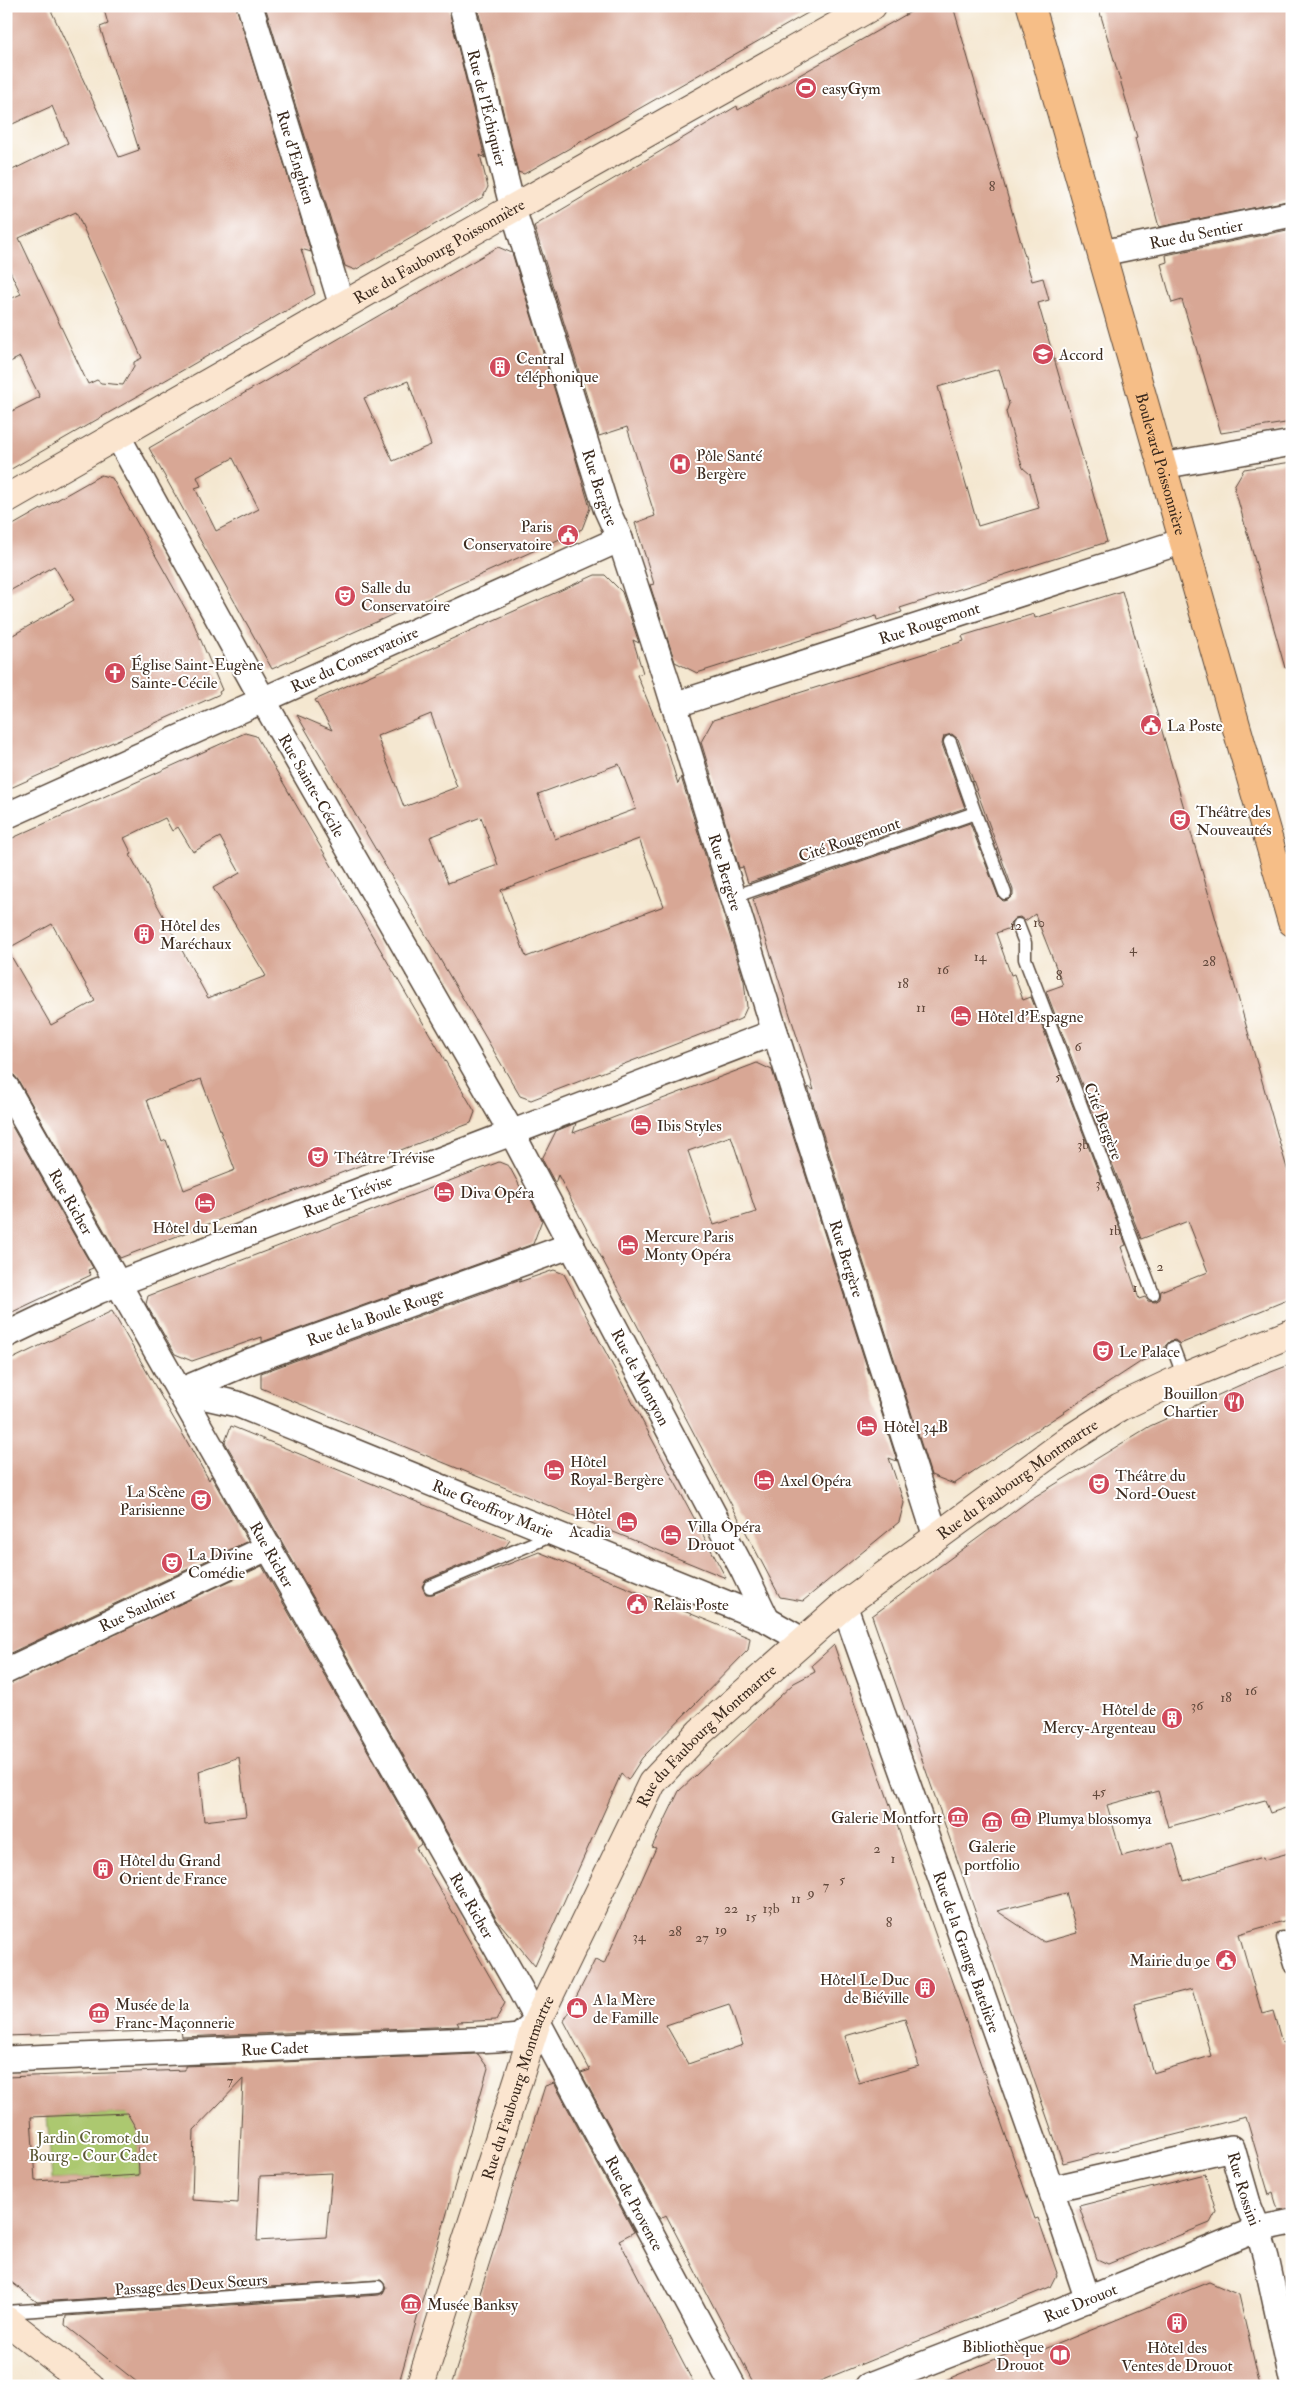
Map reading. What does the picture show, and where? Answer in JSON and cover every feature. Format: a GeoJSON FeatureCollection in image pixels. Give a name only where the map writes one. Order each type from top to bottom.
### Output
{"type":"FeatureCollection","features":[{"type":"Feature","properties":{"kind":"main road","name":"Boulevard Poissonnière"},"geometry":{"type":"LineString","coordinates":[[1031,6],[1292,922]]}},
{"type":"Feature","properties":{"kind":"street","name":"Rue d'Enghien"},"geometry":{"type":"LineString","coordinates":[[250,6],[342,306]]}},
{"type":"Feature","properties":{"kind":"street","name":"Rue de l'Échiquier"},"geometry":{"type":"LineString","coordinates":[[462,6],[513,209]]}},
{"type":"Feature","properties":{"kind":"street","name":"Rue du Faubourg Poissonnière"},"geometry":{"type":"LineString","coordinates":[[6,499],[872,6]]}},
{"type":"Feature","properties":{"kind":"street","name":"Rue Bergère"},"geometry":{"type":"LineString","coordinates":[[513,209],[606,508],[620,539],[674,705],[775,1032],[936,1537]]}},
{"type":"Feature","properties":{"kind":"street","name":"Rue du Sentier"},"geometry":{"type":"LineString","coordinates":[[1102,253],[1292,214]]}},
{"type":"Feature","properties":{"kind":"street","name":"Rue Sainte-Cécile"},"geometry":{"type":"LineString","coordinates":[[117,435],[263,700],[512,1133]]}},
{"type":"Feature","properties":{"kind":"street"},"geometry":{"type":"LineString","coordinates":[[1162,466],[1292,443]]}},
{"type":"Feature","properties":{"kind":"street","name":"Rue du Conservatoire"},"geometry":{"type":"LineString","coordinates":[[6,816],[620,539]]}},
{"type":"Feature","properties":{"kind":"street","name":"Rue Rougemont"},"geometry":{"type":"LineString","coordinates":[[674,705],[1183,541]]}},
{"type":"Feature","properties":{"kind":"street","name":"Rue de Trévise"},"geometry":{"type":"LineString","coordinates":[[6,1335],[98,1291],[775,1032]]}},
{"type":"Feature","properties":{"kind":"street","name":"Rue Richer"},"geometry":{"type":"LineString","coordinates":[[6,1087],[537,2021]]}},
{"type":"Feature","properties":{"kind":"street","name":"Rue de Montyon"},"geometry":{"type":"LineString","coordinates":[[512,1133],[744,1572],[767,1620]]}},
{"type":"Feature","properties":{"kind":"street","name":"Rue de la Boule Rouge"},"geometry":{"type":"LineString","coordinates":[[180,1391],[251,1362],[572,1245]]}},
{"type":"Feature","properties":{"kind":"street","name":"Rue du Faubourg Montmartre"},"geometry":{"type":"LineString","coordinates":[[420,2386],[537,2021],[652,1783],[700,1732],[802,1640],[844,1605],[1073,1438],[1120,1407],[1184,1377],[1292,1333]]}},
{"type":"Feature","properties":{"kind":"street","name":"Rue Geoffroy Marie"},"geometry":{"type":"LineString","coordinates":[[180,1391],[236,1404],[767,1620],[802,1640]]}},
{"type":"Feature","properties":{"kind":"street","name":"Rue Saulnier"},"geometry":{"type":"LineString","coordinates":[[6,1670],[269,1547]]}},
{"type":"Feature","properties":{"kind":"street","name":"Rue de la Grange Batelière"},"geometry":{"type":"LineString","coordinates":[[844,1605],[1051,2189],[1088,2300]]}},
{"type":"Feature","properties":{"kind":"street","name":"Rue Cadet"},"geometry":{"type":"LineString","coordinates":[[6,2059],[497,2039],[519,2037],[537,2021]]}},
{"type":"Feature","properties":{"kind":"street","name":"Rue de Provence"},"geometry":{"type":"LineString","coordinates":[[537,2021],[733,2386]]}},
{"type":"Feature","properties":{"kind":"street","name":"Rue Rossini"},"geometry":{"type":"LineString","coordinates":[[1051,2189],[1232,2148],[1248,2207],[1258,2229],[1292,2379]]}},
{"type":"Feature","properties":{"kind":"street","name":"Rue Drouot"},"geometry":{"type":"LineString","coordinates":[[868,2386],[1088,2300],[1258,2229],[1292,2222]]}},
{"type":"Feature","properties":{"kind":"street"},"geometry":{"type":"LineString","coordinates":[[6,2320],[90,2386]]}},
{"type":"Feature","properties":{"kind":"lane"},"geometry":{"type":"LineString","coordinates":[[950,742],[1005,893]]}},
{"type":"Feature","properties":{"kind":"lane","name":"Cité Rougemont"},"geometry":{"type":"LineString","coordinates":[[733,897],[975,813]]}},
{"type":"Feature","properties":{"kind":"lane","name":"Cité Bergère"},"geometry":{"type":"LineString","coordinates":[[1018,925],[1024,943],[1025,959],[1153,1294]]}},
{"type":"Feature","properties":{"kind":"lane"},"geometry":{"type":"LineString","coordinates":[[1173,1348],[1184,1377]]}},
{"type":"Feature","properties":{"kind":"lane"},"geometry":{"type":"LineString","coordinates":[[430,1587],[555,1534]]}},
{"type":"Feature","properties":{"kind":"lane"},"geometry":{"type":"LineString","coordinates":[[1284,1938],[1292,1967]]}},
{"type":"Feature","properties":{"kind":"lane","name":"Passage des Deux Sœurs"},"geometry":{"type":"LineString","coordinates":[[6,2312],[378,2287]]}},
{"type":"Feature","properties":{"kind":"green space","name":"Jardin Cromot du Bourg - Cour Cadet"},"geometry":{"type":"Polygon","coordinates":[[[130,2113],[137,2124],[139,2175],[52,2180],[47,2116],[130,2113]]]}},
{"type":"Feature","properties":{"kind":"building"},"geometry":{"type":"Polygon","coordinates":[[[6,6],[49,6],[119,157],[139,150],[100,27],[108,24],[103,6],[236,6],[311,252],[301,249],[315,294],[6,472],[6,414],[40,397],[20,357],[6,364],[6,301],[21,294],[6,263],[6,173],[68,143],[52,106],[6,127],[6,6]],[[76,212],[19,238],[88,384],[97,380],[101,383],[123,385],[134,366],[134,362],[142,358],[76,212]]]}},
{"type":"Feature","properties":{"kind":"building"},"geometry":{"type":"Polygon","coordinates":[[[265,6],[448,6],[485,158],[480,155],[488,187],[483,197],[355,270],[345,266],[265,6]]]}},
{"type":"Feature","properties":{"kind":"building"},"geometry":{"type":"Polygon","coordinates":[[[477,6],[820,6],[524,174],[518,172],[477,6]]]}},
{"type":"Feature","properties":{"kind":"building"},"geometry":{"type":"Polygon","coordinates":[[[921,6],[953,6],[1032,281],[1043,278],[1049,300],[1038,303],[1107,542],[900,608],[902,612],[877,620],[876,616],[697,673],[675,662],[650,585],[654,584],[635,523],[655,516],[627,427],[599,436],[534,226],[737,106],[738,110],[921,6]],[[999,369],[938,387],[978,526],[1039,508],[1030,474],[1023,468],[1016,447],[1006,412],[1009,404],[999,369]]]}},
{"type":"Feature","properties":{"kind":"building"},"geometry":{"type":"Polygon","coordinates":[[[1098,6],[1292,6],[1292,200],[1159,227],[1135,138],[1137,137],[1098,6]]]}},
{"type":"Feature","properties":{"kind":"building"},"geometry":{"type":"Polygon","coordinates":[[[1292,229],[1292,422],[1221,433],[1182,300],[1172,303],[1161,264],[1167,262],[1166,255],[1292,229]]]}},
{"type":"Feature","properties":{"kind":"building"},"geometry":{"type":"Polygon","coordinates":[[[498,247],[512,253],[590,508],[582,529],[272,669],[149,448],[498,247]],[[408,381],[364,398],[393,461],[431,445],[408,381]],[[233,458],[197,477],[201,486],[195,488],[216,531],[259,509],[233,458]]]}},
{"type":"Feature","properties":{"kind":"building"},"geometry":{"type":"Polygon","coordinates":[[[1292,462],[1292,667],[1285,668],[1234,486],[1244,469],[1292,462]]]}},
{"type":"Feature","properties":{"kind":"building"},"geometry":{"type":"Polygon","coordinates":[[[101,475],[112,478],[194,624],[222,690],[219,692],[220,694],[6,790],[6,639],[74,600],[54,566],[6,593],[6,529],[101,475]]]}},
{"type":"Feature","properties":{"kind":"building"},"geometry":{"type":"Polygon","coordinates":[[[595,575],[605,575],[622,592],[639,643],[633,640],[643,673],[637,675],[666,745],[678,784],[681,777],[744,981],[747,1007],[742,1018],[531,1100],[520,1096],[297,715],[332,730],[315,700],[595,575]],[[431,714],[377,736],[404,807],[457,787],[431,714]],[[619,764],[538,794],[555,839],[636,809],[619,764]],[[481,817],[430,837],[448,883],[498,865],[481,817]],[[639,839],[501,890],[526,957],[664,906],[639,839]]]}},
{"type":"Feature","properties":{"kind":"building"},"geometry":{"type":"Polygon","coordinates":[[[1122,591],[1292,1186],[1292,1298],[1180,1344],[1175,1340],[1170,1341],[1165,1346],[1165,1351],[1142,1361],[954,1484],[931,1475],[808,1087],[814,1090],[753,899],[970,823],[998,896],[1003,901],[1008,900],[1013,895],[1013,890],[958,739],[952,734],[944,736],[942,744],[965,808],[748,883],[743,867],[739,868],[701,742],[713,720],[964,641],[962,636],[1034,614],[1035,618],[1122,591]],[[1035,914],[1025,921],[1020,917],[1015,918],[1010,923],[1010,928],[996,933],[1011,975],[1014,974],[1023,1000],[1031,997],[1126,1245],[1121,1247],[1139,1299],[1145,1297],[1148,1301],[1155,1302],[1160,1299],[1161,1291],[1208,1272],[1188,1221],[1141,1239],[1046,991],[1063,985],[1035,914]]]}},
{"type":"Feature","properties":{"kind":"building"},"geometry":{"type":"Polygon","coordinates":[[[245,733],[256,736],[475,1112],[471,1123],[120,1258],[18,1080],[14,1075],[6,1073],[6,841],[245,733]],[[165,818],[124,838],[132,854],[130,855],[208,998],[266,976],[213,888],[240,873],[220,837],[193,852],[178,827],[172,831],[165,818]],[[52,924],[7,949],[51,1025],[95,1001],[52,924]],[[201,1079],[147,1100],[162,1142],[166,1140],[184,1190],[235,1170],[201,1079]]]}},
{"type":"Feature","properties":{"kind":"building"},"geometry":{"type":"Polygon","coordinates":[[[757,1063],[772,1070],[897,1461],[889,1458],[904,1503],[899,1522],[803,1601],[780,1597],[558,1175],[555,1183],[542,1159],[556,1131],[576,1123],[573,1133],[757,1063]],[[731,1136],[688,1151],[714,1225],[756,1212],[731,1136]]]}},
{"type":"Feature","properties":{"kind":"building"},"geometry":{"type":"Polygon","coordinates":[[[6,1116],[93,1268],[88,1270],[91,1275],[6,1315],[6,1116]]]}},
{"type":"Feature","properties":{"kind":"building"},"geometry":{"type":"Polygon","coordinates":[[[499,1162],[509,1166],[525,1196],[527,1192],[542,1220],[533,1244],[262,1342],[262,1337],[192,1361],[175,1354],[146,1304],[148,1296],[499,1162]]]}},
{"type":"Feature","properties":{"kind":"building"},"geometry":{"type":"Polygon","coordinates":[[[554,1270],[564,1274],[726,1578],[261,1388],[261,1373],[521,1279],[519,1282],[554,1270]]]}},
{"type":"Feature","properties":{"kind":"building"},"geometry":{"type":"Polygon","coordinates":[[[112,1311],[209,1480],[211,1476],[248,1541],[6,1655],[6,1362],[112,1311]]]}},
{"type":"Feature","properties":{"kind":"building"},"geometry":{"type":"Polygon","coordinates":[[[1292,1364],[1292,1806],[1270,1813],[1265,1800],[1168,1827],[1158,1791],[1107,1805],[1122,1856],[1173,1843],[1184,1881],[1263,1857],[1264,1860],[1292,1852],[1292,1910],[1286,1912],[1287,1920],[1239,1934],[1262,2014],[1273,2011],[1282,2043],[1292,2040],[1292,2208],[1278,2210],[1273,2193],[1269,2195],[1246,2117],[1063,2163],[872,1616],[1031,1499],[1150,1426],[1258,1377],[1292,1364]],[[1066,1893],[997,1911],[1044,1942],[1077,1933],[1066,1893]],[[1192,1989],[1134,2004],[1153,2073],[1211,2056],[1192,1989]]]}},
{"type":"Feature","properties":{"kind":"building"},"geometry":{"type":"Polygon","coordinates":[[[231,1426],[510,1540],[506,1546],[426,1580],[422,1586],[426,1594],[433,1594],[539,1552],[750,1638],[748,1650],[642,1758],[628,1780],[621,1774],[535,1966],[497,1920],[225,1442],[231,1426]]]}},
{"type":"Feature","properties":{"kind":"building"},"geometry":{"type":"Polygon","coordinates":[[[262,1566],[421,1844],[416,1848],[505,2003],[496,2020],[457,2022],[459,2026],[182,2037],[181,2030],[6,2036],[6,1685],[262,1566]],[[239,1757],[199,1771],[204,1821],[246,1816],[239,1757]]]}},
{"type":"Feature","properties":{"kind":"building"},"geometry":{"type":"Polygon","coordinates":[[[834,1645],[1035,2219],[1038,2218],[1057,2273],[1050,2287],[808,2386],[755,2386],[666,2215],[660,2219],[581,2073],[590,2070],[564,2021],[595,1960],[604,1964],[656,1848],[652,1847],[679,1791],[794,1683],[815,1672],[812,1665],[834,1645]],[[729,2004],[666,2025],[688,2064],[743,2045],[729,2004]],[[905,2019],[845,2036],[859,2083],[919,2066],[905,2019]]]}},
{"type":"Feature","properties":{"kind":"building"},"geometry":{"type":"Polygon","coordinates":[[[478,2054],[488,2068],[398,2386],[142,2386],[65,2325],[66,2316],[379,2295],[383,2293],[386,2287],[381,2280],[37,2302],[6,2278],[6,2077],[185,2070],[185,2066],[478,2054]],[[243,2079],[194,2130],[192,2200],[238,2203],[243,2079]],[[127,2113],[31,2117],[35,2181],[139,2175],[137,2130],[127,2113]],[[332,2173],[260,2176],[257,2241],[326,2237],[332,2173]]]}},
{"type":"Feature","properties":{"kind":"building"},"geometry":{"type":"Polygon","coordinates":[[[554,2083],[634,2232],[619,2240],[695,2386],[451,2386],[545,2086],[554,2083]]]}},
{"type":"Feature","properties":{"kind":"building"},"geometry":{"type":"Polygon","coordinates":[[[1205,2174],[1216,2212],[1210,2223],[1108,2264],[1097,2259],[1079,2206],[1205,2174]]]}},
{"type":"Feature","properties":{"kind":"building","name":"Hôtel des Ventes de Drouot"},"geometry":{"type":"Polygon","coordinates":[[[1209,2282],[1239,2295],[1260,2386],[931,2386],[1022,2348],[1025,2357],[1209,2282]]]}},
{"type":"Feature","properties":{"kind":"place","name":"easyGym"},"geometry":{"type":"Point","coordinates":[806,88]}},
{"type":"Feature","properties":{"kind":"place","name":"Accord"},"geometry":{"type":"Point","coordinates":[1043,354]}},
{"type":"Feature","properties":{"kind":"place","name":"Central téléphonique"},"geometry":{"type":"Point","coordinates":[500,367]}},
{"type":"Feature","properties":{"kind":"place","name":"Pôle Santé Bergère"},"geometry":{"type":"Point","coordinates":[680,464]}},
{"type":"Feature","properties":{"kind":"place","name":"Paris Conservatoire"},"geometry":{"type":"Point","coordinates":[568,535]}},
{"type":"Feature","properties":{"kind":"place","name":"Salle du Conservatoire"},"geometry":{"type":"Point","coordinates":[345,596]}},
{"type":"Feature","properties":{"kind":"place","name":"Église Saint-Eugène Sainte-Cécile"},"geometry":{"type":"Point","coordinates":[115,673]}},
{"type":"Feature","properties":{"kind":"place","name":"La Poste"},"geometry":{"type":"Point","coordinates":[1151,725]}},
{"type":"Feature","properties":{"kind":"place","name":"Théâtre des Nouveautés"},"geometry":{"type":"Point","coordinates":[1180,820]}},
{"type":"Feature","properties":{"kind":"place","name":"Hôtel des Maréchaux"},"geometry":{"type":"Point","coordinates":[144,934]}},
{"type":"Feature","properties":{"kind":"place","name":"Hôtel d'Espagne"},"geometry":{"type":"Point","coordinates":[961,1016]}},
{"type":"Feature","properties":{"kind":"place","name":"Ibis Styles"},"geometry":{"type":"Point","coordinates":[641,1125]}},
{"type":"Feature","properties":{"kind":"place","name":"Théâtre Trévise"},"geometry":{"type":"Point","coordinates":[318,1157]}},
{"type":"Feature","properties":{"kind":"place","name":"Diva Opéra"},"geometry":{"type":"Point","coordinates":[444,1192]}},
{"type":"Feature","properties":{"kind":"place","name":"Hôtel du Leman"},"geometry":{"type":"Point","coordinates":[205,1203]}},
{"type":"Feature","properties":{"kind":"place","name":"Mercure Paris Monty Opéra"},"geometry":{"type":"Point","coordinates":[628,1245]}},
{"type":"Feature","properties":{"kind":"place","name":"Le Palace"},"geometry":{"type":"Point","coordinates":[1103,1351]}},
{"type":"Feature","properties":{"kind":"place","name":"Bouillon Chartier"},"geometry":{"type":"Point","coordinates":[1234,1402]}},
{"type":"Feature","properties":{"kind":"place","name":"Hôtel 34B"},"geometry":{"type":"Point","coordinates":[867,1426]}},
{"type":"Feature","properties":{"kind":"place","name":"Hôtel Royal-Bergère"},"geometry":{"type":"Point","coordinates":[554,1470]}},
{"type":"Feature","properties":{"kind":"place","name":"Axel Opéra"},"geometry":{"type":"Point","coordinates":[764,1480]}},
{"type":"Feature","properties":{"kind":"place","name":"Théâtre du Nord-Ouest"},"geometry":{"type":"Point","coordinates":[1099,1484]}},
{"type":"Feature","properties":{"kind":"place","name":"La Scène Parisienne"},"geometry":{"type":"Point","coordinates":[201,1500]}},
{"type":"Feature","properties":{"kind":"place","name":"Hôtel Acadia"},"geometry":{"type":"Point","coordinates":[627,1522]}},
{"type":"Feature","properties":{"kind":"place","name":"Villa Opéra Drouot"},"geometry":{"type":"Point","coordinates":[671,1535]}},
{"type":"Feature","properties":{"kind":"place","name":"La Divine Comédie"},"geometry":{"type":"Point","coordinates":[172,1563]}},
{"type":"Feature","properties":{"kind":"place","name":"Relais Poste"},"geometry":{"type":"Point","coordinates":[637,1604]}},
{"type":"Feature","properties":{"kind":"place","name":"Hôtel de Mercy-Argenteau"},"geometry":{"type":"Point","coordinates":[1172,1718]}},
{"type":"Feature","properties":{"kind":"place","name":"Galerie Montfort"},"geometry":{"type":"Point","coordinates":[958,1817]}},
{"type":"Feature","properties":{"kind":"place","name":"Plumya blossomya"},"geometry":{"type":"Point","coordinates":[1021,1818]}},
{"type":"Feature","properties":{"kind":"place","name":"Galerie portfolio"},"geometry":{"type":"Point","coordinates":[992,1822]}},
{"type":"Feature","properties":{"kind":"place","name":"Hôtel du Grand Orient de France"},"geometry":{"type":"Point","coordinates":[103,1869]}},
{"type":"Feature","properties":{"kind":"place","name":"Mairie du 9e"},"geometry":{"type":"Point","coordinates":[1226,1960]}},
{"type":"Feature","properties":{"kind":"place","name":"Hôtel Le Duc de Biéville"},"geometry":{"type":"Point","coordinates":[925,1988]}},
{"type":"Feature","properties":{"kind":"place","name":"A la Mère de Famille"},"geometry":{"type":"Point","coordinates":[577,2008]}},
{"type":"Feature","properties":{"kind":"place","name":"Musée de la Franc-Maçonnerie"},"geometry":{"type":"Point","coordinates":[99,2013]}},
{"type":"Feature","properties":{"kind":"place","name":"Musée Banksy"},"geometry":{"type":"Point","coordinates":[411,2304]}},
{"type":"Feature","properties":{"kind":"place","name":"Hôtel des Ventes de Drouot"},"geometry":{"type":"Point","coordinates":[1177,2323]}},
{"type":"Feature","properties":{"kind":"place","name":"Bibliothèque Drouot"},"geometry":{"type":"Point","coordinates":[1060,2355]}}]}
